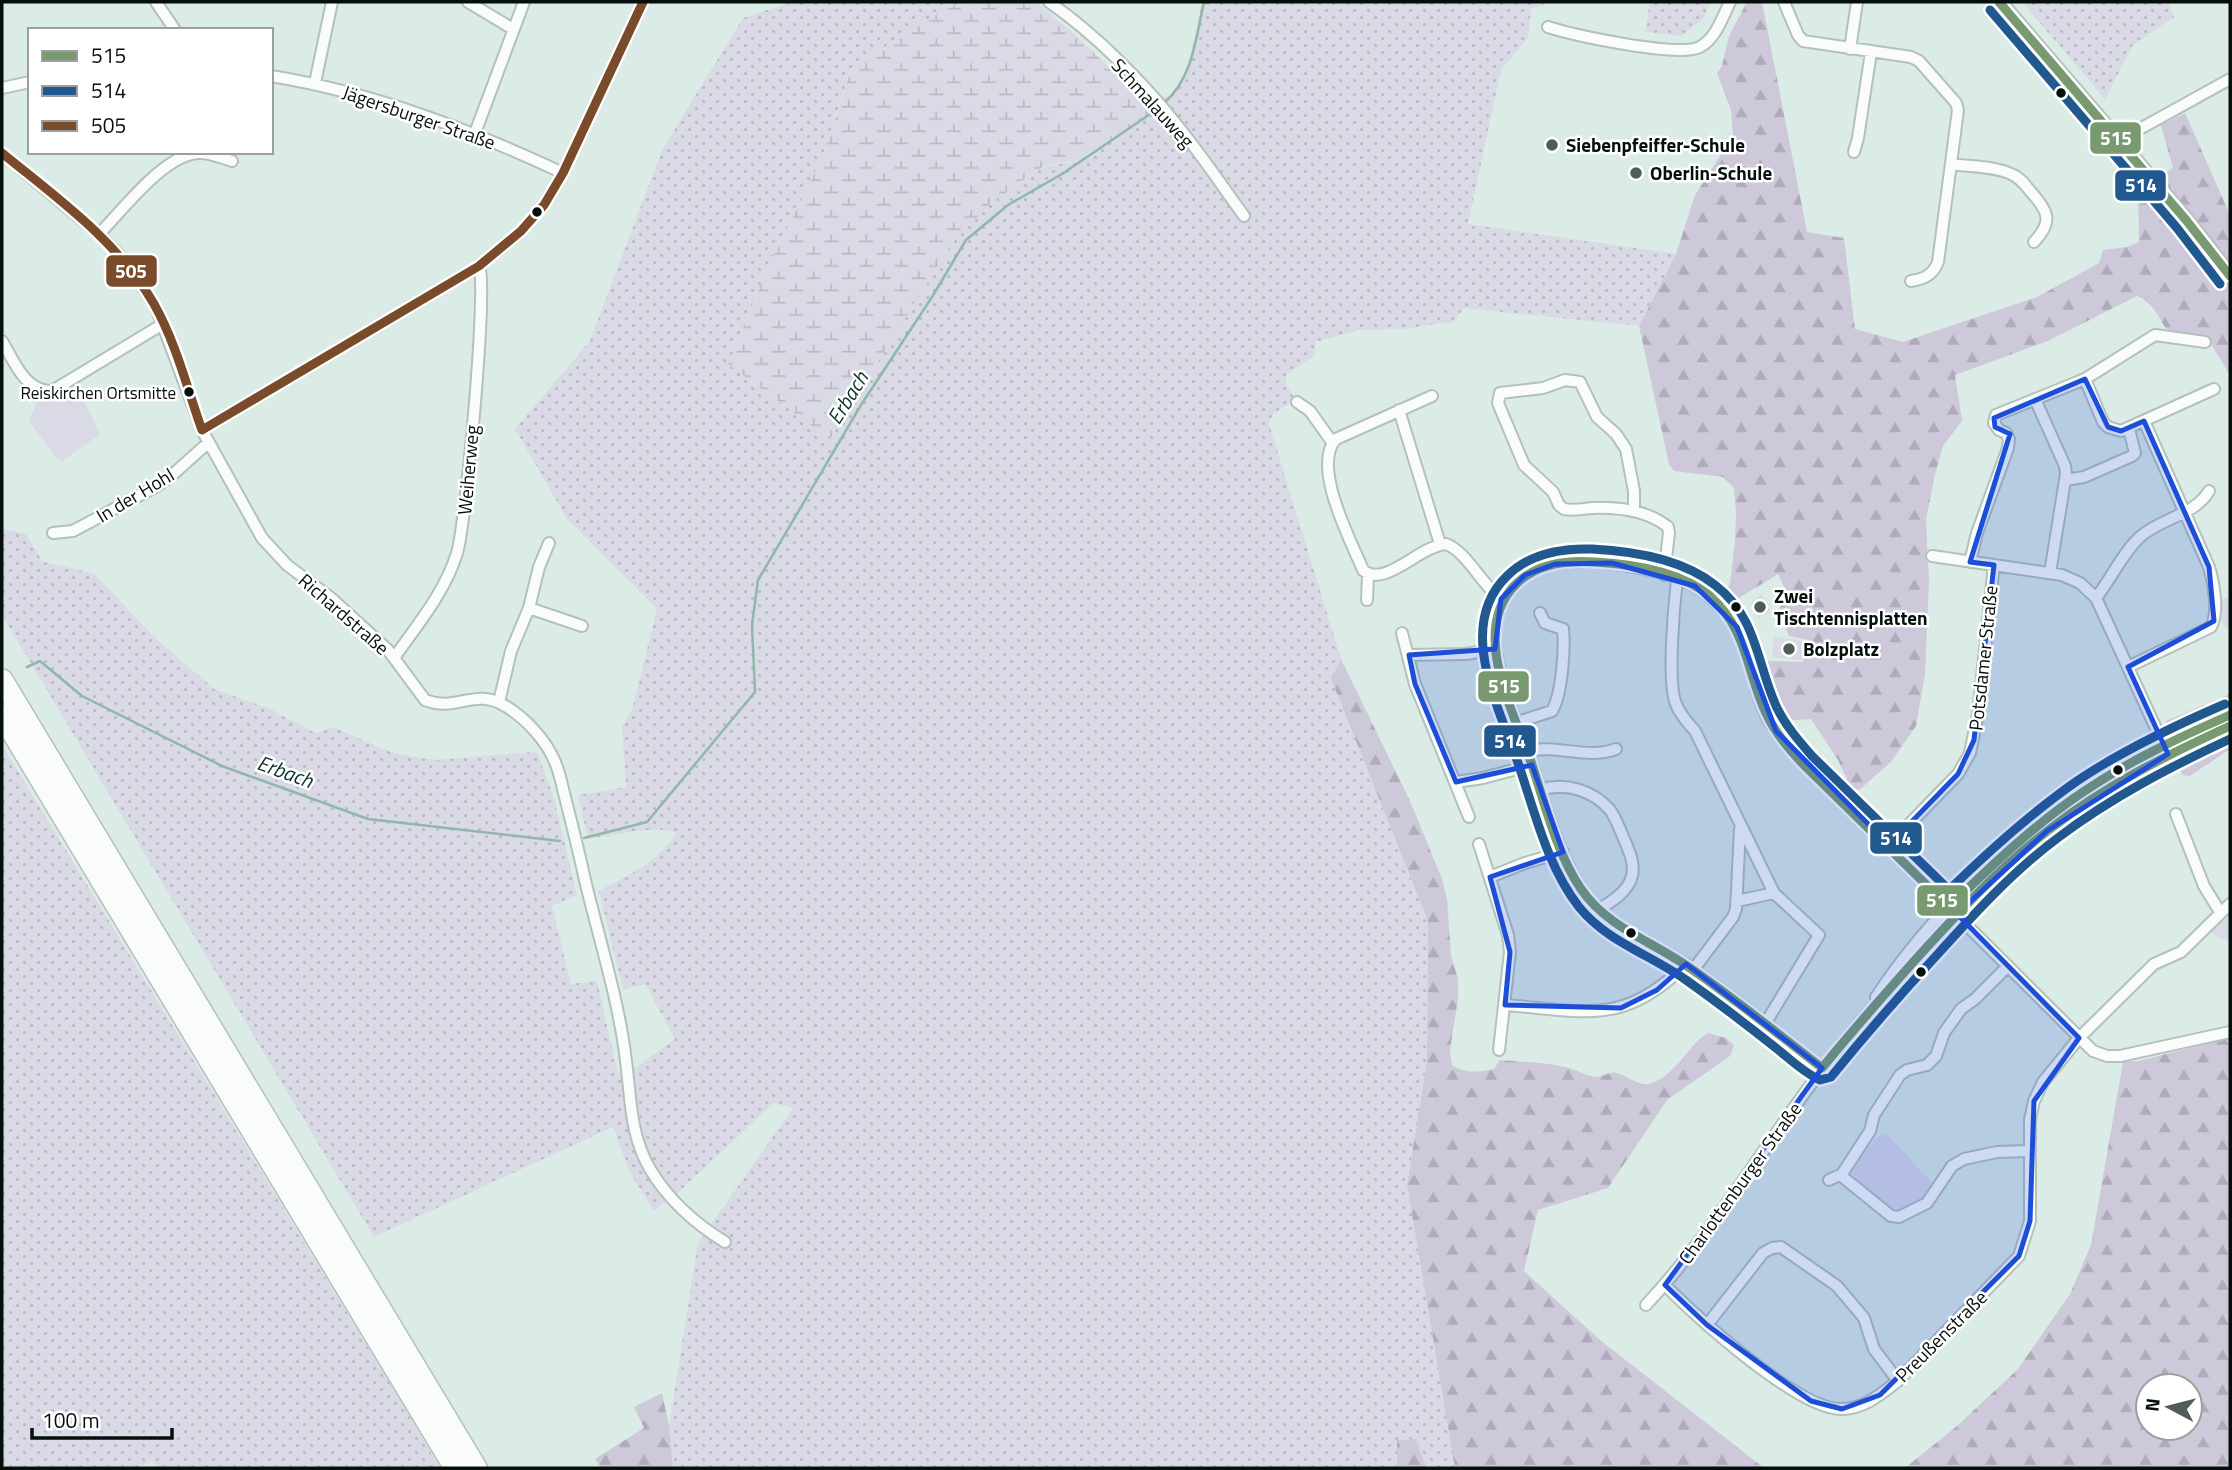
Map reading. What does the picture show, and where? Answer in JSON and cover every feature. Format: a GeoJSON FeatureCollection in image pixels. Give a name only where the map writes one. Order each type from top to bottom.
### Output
{"type":"FeatureCollection","features":[{"type":"Feature","properties":{"kind":"highway"},"geometry":{"type":"LineString","coordinates":[[2,680],[476,1468]]}},
{"type":"Feature","properties":{"kind":"highway"},"geometry":{"type":"LineString","coordinates":[[2,715],[455,1468]]}},
{"type":"Feature","properties":{"kind":"street"},"geometry":{"type":"LineString","coordinates":[[156,2],[174,28]]}},
{"type":"Feature","properties":{"kind":"street"},"geometry":{"type":"LineString","coordinates":[[316,83],[332,2]]}},
{"type":"Feature","properties":{"kind":"street"},"geometry":{"type":"LineString","coordinates":[[468,2],[513,29]]}},
{"type":"Feature","properties":{"kind":"street"},"geometry":{"type":"LineString","coordinates":[[475,133],[524,2]]}},
{"type":"Feature","properties":{"kind":"street"},"geometry":{"type":"LineString","coordinates":[[202,430],[479,266],[520,231],[535,215],[563,173],[643,2]]}},
{"type":"Feature","properties":{"kind":"street","name":"Schmalauweg"},"geometry":{"type":"LineString","coordinates":[[1049,2],[1121,64],[1161,106],[1244,216]]}},
{"type":"Feature","properties":{"kind":"street"},"geometry":{"type":"LineString","coordinates":[[1548,27],[1571,34],[1672,50],[1689,50],[1699,47],[1716,31],[1730,2]]}},
{"type":"Feature","properties":{"kind":"street"},"geometry":{"type":"LineString","coordinates":[[1784,2],[1803,41],[1911,57],[1919,61],[1956,103],[1958,110],[1952,164],[1938,262],[1935,270],[1927,277],[1911,281]]}},
{"type":"Feature","properties":{"kind":"street"},"geometry":{"type":"LineString","coordinates":[[1850,50],[1857,2]]}},
{"type":"Feature","properties":{"kind":"street"},"geometry":{"type":"LineString","coordinates":[[1999,2],[2230,276]]}},
{"type":"Feature","properties":{"kind":"street"},"geometry":{"type":"LineString","coordinates":[[1854,152],[1871,52]]}},
{"type":"Feature","properties":{"kind":"street","name":"Jägersburger Straße"},"geometry":{"type":"LineString","coordinates":[[273,76],[316,83],[387,103],[475,133],[563,173]]}},
{"type":"Feature","properties":{"kind":"street"},"geometry":{"type":"LineString","coordinates":[[2118,141],[2230,79]]}},
{"type":"Feature","properties":{"kind":"street"},"geometry":{"type":"LineString","coordinates":[[2,88],[28,82]]}},
{"type":"Feature","properties":{"kind":"street","name":"Richardstraße"},"geometry":{"type":"LineString","coordinates":[[2,153],[99,234],[127,263],[145,287],[163,324],[202,430],[248,515],[271,550],[346,611],[394,658],[425,701],[445,704],[482,697],[499,702]]}},
{"type":"Feature","properties":{"kind":"street"},"geometry":{"type":"LineString","coordinates":[[99,234],[161,171],[183,156],[194,154]]}},
{"type":"Feature","properties":{"kind":"street"},"geometry":{"type":"LineString","coordinates":[[204,154],[232,161]]}},
{"type":"Feature","properties":{"kind":"street"},"geometry":{"type":"LineString","coordinates":[[1952,164],[2002,171],[2019,178],[2044,206],[2047,216],[2046,226],[2034,242]]}},
{"type":"Feature","properties":{"kind":"street","name":"Weiherweg"},"geometry":{"type":"LineString","coordinates":[[394,658],[440,593],[458,550],[467,489],[478,356],[482,279],[479,266]]}},
{"type":"Feature","properties":{"kind":"street"},"geometry":{"type":"LineString","coordinates":[[2,341],[32,386],[43,391],[52,391],[163,324]]}},
{"type":"Feature","properties":{"kind":"street"},"geometry":{"type":"LineString","coordinates":[[2050,573],[2066,480],[2065,466],[2035,399],[2085,379],[2155,335],[2205,342]]}},
{"type":"Feature","properties":{"kind":"street"},"geometry":{"type":"LineString","coordinates":[[2085,379],[2103,422],[2114,430],[2129,429],[2214,389]]}},
{"type":"Feature","properties":{"kind":"street"},"geometry":{"type":"LineString","coordinates":[[1634,510],[1634,491],[1626,449],[1621,440],[1597,417],[1580,382],[1565,380],[1543,388],[1500,393],[1498,403],[1524,465],[1553,492],[1559,505],[1570,510],[1634,510],[1668,527],[1664,575]]}},
{"type":"Feature","properties":{"kind":"street"},"geometry":{"type":"LineString","coordinates":[[1332,442],[1432,396]]}},
{"type":"Feature","properties":{"kind":"street","name":"Potsdamer Straße"},"geometry":{"type":"LineString","coordinates":[[1970,562],[2008,449],[2009,439],[2006,433],[1995,427],[1994,418],[2035,399]]}},
{"type":"Feature","properties":{"kind":"street"},"geometry":{"type":"LineString","coordinates":[[1297,402],[1310,411],[1332,442],[1328,472],[1333,498],[1363,570],[1368,575],[1376,576],[1392,571],[1414,556],[1440,544],[1452,546],[1491,592],[1501,598]]}},
{"type":"Feature","properties":{"kind":"street"},"geometry":{"type":"LineString","coordinates":[[1399,410],[1440,544]]}},
{"type":"Feature","properties":{"kind":"street"},"geometry":{"type":"LineString","coordinates":[[2128,667],[2211,627],[2214,621],[2212,576],[2144,421]]}},
{"type":"Feature","properties":{"kind":"street"},"geometry":{"type":"LineString","coordinates":[[2066,480],[2084,477],[2132,456],[2135,448],[2129,429]]}},
{"type":"Feature","properties":{"kind":"street","name":"In der Hohl"},"geometry":{"type":"LineString","coordinates":[[53,533],[73,531],[157,486],[209,442]]}},
{"type":"Feature","properties":{"kind":"street"},"geometry":{"type":"LineString","coordinates":[[2096,598],[2138,538],[2152,527],[2201,502],[2209,491]]}},
{"type":"Feature","properties":{"kind":"street"},"geometry":{"type":"LineString","coordinates":[[548,543],[529,608],[512,651],[499,702],[519,715],[536,733],[556,764],[626,1062],[632,1122],[639,1145],[649,1168],[681,1210],[701,1228],[725,1242]]}},
{"type":"Feature","properties":{"kind":"street"},"geometry":{"type":"LineString","coordinates":[[1932,556],[2062,575],[2080,583],[2096,598],[2165,749]]}},
{"type":"Feature","properties":{"kind":"street"},"geometry":{"type":"LineString","coordinates":[[1822,1069],[1690,967],[1598,911],[1579,885],[1563,852],[1540,790],[1509,701],[1495,649],[1494,626],[1501,598],[1525,575],[1539,568],[1570,561],[1612,563],[1677,579],[1695,586],[1709,596],[1737,627],[1768,718],[1790,749],[2093,1051],[2107,1056],[2120,1056],[2230,1032]]}},
{"type":"Feature","properties":{"kind":"street","name":"Potsdamer Straße"},"geometry":{"type":"LineString","coordinates":[[1889,845],[1958,774],[1970,753],[1978,713],[1994,565]]}},
{"type":"Feature","properties":{"kind":"street"},"geometry":{"type":"LineString","coordinates":[[1367,600],[1368,575]]}},
{"type":"Feature","properties":{"kind":"street"},"geometry":{"type":"LineString","coordinates":[[1677,579],[1673,619],[1675,632],[1672,686],[1675,702],[1681,715],[1695,731],[1774,893],[1819,935],[1765,1024]]}},
{"type":"Feature","properties":{"kind":"street"},"geometry":{"type":"LineString","coordinates":[[529,608],[582,626]]}},
{"type":"Feature","properties":{"kind":"street"},"geometry":{"type":"LineString","coordinates":[[1518,722],[1552,711],[1559,697],[1563,629],[1545,623],[1541,613]]}},
{"type":"Feature","properties":{"kind":"street"},"geometry":{"type":"LineString","coordinates":[[1402,633],[1415,684],[1469,817]]}},
{"type":"Feature","properties":{"kind":"street"},"geometry":{"type":"LineString","coordinates":[[1409,655],[1466,654],[1495,649]]}},
{"type":"Feature","properties":{"kind":"street","name":"Charlottenburger Straße"},"geometry":{"type":"LineString","coordinates":[[1646,1305],[1704,1234],[1822,1069],[1857,1025],[1894,969],[2016,843],[2067,803],[2105,778],[2230,715]]}},
{"type":"Feature","properties":{"kind":"street","name":"Charlottenburger Straße"},"geometry":{"type":"LineString","coordinates":[[2165,749],[2230,726]]}},
{"type":"Feature","properties":{"kind":"street"},"geometry":{"type":"LineString","coordinates":[[1527,751],[1542,748],[1596,754],[1616,749]]}},
{"type":"Feature","properties":{"kind":"street"},"geometry":{"type":"LineString","coordinates":[[1456,782],[1483,779],[1532,765]]}},
{"type":"Feature","properties":{"kind":"street"},"geometry":{"type":"LineString","coordinates":[[1540,790],[1559,787],[1581,790],[1593,795],[1611,812],[1633,862],[1632,875],[1628,886],[1598,911]]}},
{"type":"Feature","properties":{"kind":"street"},"geometry":{"type":"LineString","coordinates":[[2176,814],[2204,886],[2220,912]]}},
{"type":"Feature","properties":{"kind":"street"},"geometry":{"type":"LineString","coordinates":[[1505,1005],[1589,1012],[1612,1010],[1637,1002],[1690,967],[1732,917],[1737,901],[1740,827]]}},
{"type":"Feature","properties":{"kind":"street"},"geometry":{"type":"LineString","coordinates":[[1479,844],[1508,935],[1510,952],[1499,1049]]}},
{"type":"Feature","properties":{"kind":"street"},"geometry":{"type":"LineString","coordinates":[[1490,877],[1563,852]]}},
{"type":"Feature","properties":{"kind":"street"},"geometry":{"type":"LineString","coordinates":[[1737,901],[1774,893]]}},
{"type":"Feature","properties":{"kind":"street","name":"Preußenstraße"},"geometry":{"type":"LineString","coordinates":[[1665,1284],[1707,1325],[1780,1380],[1827,1408],[1861,1406],[1898,1381],[2018,1256],[2030,1221],[2030,1120],[2034,1101],[2043,1082],[2079,1038],[2154,964],[2181,952],[2230,904]]}},
{"type":"Feature","properties":{"kind":"street"},"geometry":{"type":"LineString","coordinates":[[1829,1180],[1842,1174],[1870,1131],[1874,1115],[1900,1074],[1907,1069],[1927,1065],[1936,1056],[1944,1033],[1961,1009],[2008,966]]}},
{"type":"Feature","properties":{"kind":"street"},"geometry":{"type":"LineString","coordinates":[[1842,1174],[1891,1216],[1899,1217],[1927,1203],[1952,1166],[1964,1160],[1997,1152],[2028,1151]]}},
{"type":"Feature","properties":{"kind":"street"},"geometry":{"type":"LineString","coordinates":[[1707,1325],[1763,1253],[1781,1247],[1837,1286],[1864,1318],[1874,1349],[1898,1381]]}},
{"type":"Feature","properties":{"kind":"highlighted area"},"geometry":{"type":"Polygon","coordinates":[[[2085,379],[2108,427],[2121,431],[2144,421],[2209,567],[2214,621],[2128,667],[2168,754],[2047,831],[1957,914],[2079,1038],[2034,1101],[2030,1221],[2019,1256],[1880,1395],[1842,1409],[1811,1401],[1707,1325],[1665,1285],[1822,1068],[1686,964],[1657,990],[1621,1008],[1505,1005],[1510,952],[1490,877],[1563,852],[1532,765],[1456,782],[1415,684],[1409,655],[1495,649],[1501,599],[1525,575],[1555,564],[1612,563],[1695,586],[1737,627],[1776,731],[1889,845],[1958,774],[1974,740],[1994,565],[1970,562],[2010,434],[1995,427],[1994,418],[2085,379]]]}},
{"type":"Feature","properties":{"kind":"green space"},"geometry":{"type":"Polygon","coordinates":[[[792,2],[961,2],[915,26],[850,71],[822,158],[770,263],[728,364],[830,439],[952,243],[992,202],[1045,166],[1076,162],[1151,113],[1149,105],[1174,93],[1188,68],[1202,2],[1543,2],[1544,5],[1531,9],[1528,38],[1501,70],[1468,224],[1676,254],[1639,326],[1464,308],[1453,322],[1402,329],[1359,330],[1316,342],[1314,356],[1286,375],[1286,384],[1293,395],[1289,404],[1273,414],[1269,424],[1341,659],[1331,680],[1428,921],[1427,1061],[1407,1185],[1455,1468],[1426,1468],[1416,1439],[1397,1440],[1397,1468],[673,1468],[669,1426],[698,1243],[793,1108],[774,1103],[682,1189],[654,1211],[630,1173],[613,1127],[374,1237],[2,615],[2,529],[26,534],[42,561],[95,574],[153,636],[214,689],[270,709],[316,733],[333,727],[393,753],[434,760],[537,752],[553,795],[577,895],[552,906],[571,984],[597,981],[618,1074],[631,1071],[675,1039],[645,984],[623,990],[599,891],[651,860],[676,834],[647,830],[588,839],[578,795],[626,787],[622,726],[632,710],[657,609],[567,519],[515,429],[590,341],[662,150],[743,18],[792,2]]]}},
{"type":"Feature","properties":{"kind":"green space"},"geometry":{"type":"Polygon","coordinates":[[[961,2],[1036,2],[1071,31],[1149,105],[1151,113],[1076,161],[1045,165],[992,202],[952,243],[830,439],[728,364],[770,263],[822,158],[851,70],[915,26],[961,2]]]}},
{"type":"Feature","properties":{"kind":"green space"},"geometry":{"type":"Polygon","coordinates":[[[1650,2],[1711,2],[1704,18],[1682,36],[1645,32],[1650,2]]]}},
{"type":"Feature","properties":{"kind":"green space"},"geometry":{"type":"Polygon","coordinates":[[[1747,2],[1762,2],[1807,232],[1844,238],[1855,329],[1903,342],[2037,297],[2099,263],[2103,250],[2127,247],[2139,242],[2138,191],[2173,168],[2161,125],[2185,113],[2230,215],[2230,375],[2208,339],[2166,329],[2151,305],[2137,296],[2048,341],[1955,375],[1962,421],[1943,446],[1926,520],[1929,583],[1925,674],[1916,726],[1891,762],[1859,790],[1851,788],[1838,760],[1811,719],[1782,721],[1764,667],[1768,661],[1802,662],[1808,654],[1808,640],[1789,636],[1778,611],[1787,593],[1778,574],[1729,604],[1721,597],[1730,584],[1735,541],[1734,488],[1723,477],[1674,471],[1669,464],[1639,326],[1676,254],[1695,195],[1733,136],[1731,110],[1717,73],[1722,66],[1729,36],[1747,2]]]}},
{"type":"Feature","properties":{"kind":"green space"},"geometry":{"type":"Polygon","coordinates":[[[2022,2],[2168,2],[2174,17],[2133,45],[2105,99],[2022,2]]]}},
{"type":"Feature","properties":{"kind":"green space"},"geometry":{"type":"Polygon","coordinates":[[[78,389],[100,434],[62,461],[55,456],[29,421],[38,400],[53,400],[78,389]]]}},
{"type":"Feature","properties":{"kind":"green space","name":"Zwei Tischtennisplatten"},"geometry":{"type":"Polygon","coordinates":[[[1762,594],[1770,612],[1759,618],[1751,602],[1762,594]]]}},
{"type":"Feature","properties":{"kind":"green space"},"geometry":{"type":"Polygon","coordinates":[[[2228,597],[2228,629],[2224,627],[2218,611],[2221,606],[2219,601],[2228,597]]]}},
{"type":"Feature","properties":{"kind":"green space","name":"Bolzplatz"},"geometry":{"type":"Polygon","coordinates":[[[1774,637],[1806,641],[1803,660],[1772,657],[1774,637]]]}},
{"type":"Feature","properties":{"kind":"green space"},"geometry":{"type":"Polygon","coordinates":[[[1341,659],[1410,801],[1442,879],[1447,899],[1451,955],[1458,979],[1458,999],[1450,1050],[1452,1065],[1462,1070],[1478,1071],[1494,1069],[1500,1060],[1541,1063],[1596,1077],[1617,1073],[1648,1084],[1668,1074],[1708,1033],[1726,1038],[1734,1045],[1730,1056],[1667,1100],[1608,1188],[1538,1210],[1524,1271],[1600,1340],[1764,1468],[1455,1468],[1407,1185],[1427,1061],[1428,921],[1331,679],[1341,659]]]}},
{"type":"Feature","properties":{"kind":"green space"},"geometry":{"type":"Polygon","coordinates":[[[2230,694],[2230,704],[2169,729],[2166,725],[2166,721],[2230,694]]]}},
{"type":"Feature","properties":{"kind":"green space"},"geometry":{"type":"Polygon","coordinates":[[[2230,741],[2230,749],[2190,776],[2182,775],[2180,766],[2183,762],[2230,741]]]}},
{"type":"Feature","properties":{"kind":"green space"},"geometry":{"type":"Polygon","coordinates":[[[2,745],[440,1468],[157,1468],[153,1461],[135,1468],[2,1468],[2,745]]]}},
{"type":"Feature","properties":{"kind":"green space"},"geometry":{"type":"Polygon","coordinates":[[[2227,911],[2230,913],[2230,941],[2218,938],[2209,930],[2227,911]]]}},
{"type":"Feature","properties":{"kind":"green space"},"geometry":{"type":"Polygon","coordinates":[[[2230,1038],[2230,1468],[1905,1468],[1957,1426],[2018,1369],[2070,1294],[2091,1245],[2123,1062],[2138,1061],[2230,1038]]]}},
{"type":"Feature","properties":{"kind":"green space"},"geometry":{"type":"Polygon","coordinates":[[[1886,1133],[1932,1183],[1927,1197],[1895,1212],[1855,1179],[1852,1172],[1871,1144],[1886,1133]]]}},
{"type":"Feature","properties":{"kind":"green space"},"geometry":{"type":"Polygon","coordinates":[[[662,1393],[669,1426],[673,1468],[601,1468],[595,1459],[644,1428],[634,1407],[662,1393]]]}},
{"type":"Feature","properties":{"kind":"green space"},"geometry":{"type":"Polygon","coordinates":[[[1416,1439],[1426,1468],[1397,1468],[1397,1440],[1416,1439]]]}},
{"type":"Feature","properties":{"kind":"waterway","name":"Erbach"},"geometry":{"type":"LineString","coordinates":[[1164,103],[1174,93],[1187,69],[1204,2]]}},
{"type":"Feature","properties":{"kind":"waterway","name":"Erbach"},"geometry":{"type":"LineString","coordinates":[[584,838],[647,822],[755,692],[752,625],[758,580],[861,405],[966,240],[1008,205],[1062,174],[1159,108]]}},
{"type":"Feature","properties":{"kind":"waterway","name":"Erbach"},"geometry":{"type":"LineString","coordinates":[[27,667],[40,661],[82,696],[222,766],[368,819],[560,841]]}},
{"type":"Feature","properties":{"kind":"transit line","name":"505"},"geometry":{"type":"LineString","coordinates":[[202,430],[479,266],[521,231],[544,205],[563,173],[643,2]]}},
{"type":"Feature","properties":{"kind":"transit line","name":"515"},"geometry":{"type":"LineString","coordinates":[[1999,2],[2186,220],[2230,276]]}},
{"type":"Feature","properties":{"kind":"transit line","name":"514"},"geometry":{"type":"LineString","coordinates":[[1990,10],[2177,228],[2220,284]]}},
{"type":"Feature","properties":{"kind":"transit line","name":"505"},"geometry":{"type":"LineString","coordinates":[[2,153],[105,240],[139,281],[169,334],[202,430]]}},
{"type":"Feature","properties":{"kind":"transit line","name":"514"},"geometry":{"type":"LineString","coordinates":[[2225,704],[2149,739],[2077,781],[2011,833],[1949,890],[1812,756],[1798,739],[1777,708],[1754,642],[1740,612],[1729,598],[1702,576],[1672,563],[1640,554],[1592,549],[1557,551],[1525,562],[1507,576],[1492,596],[1484,618],[1483,642],[1492,692],[1550,856],[1579,907],[1602,929],[1686,980],[1803,1070],[1820,1080],[1831,1077],[1965,924],[2042,850],[2079,822],[2121,796],[2230,739]]}},
{"type":"Feature","properties":{"kind":"transit line","name":"515"},"geometry":{"type":"LineString","coordinates":[[2230,715],[2155,750],[2083,792],[2030,832],[1949,907],[1803,764],[1783,740],[1759,697],[1745,652],[1732,623],[1710,596],[1698,587],[1685,580],[1640,567],[1585,562],[1553,564],[1533,571],[1516,584],[1502,603],[1496,624],[1495,647],[1506,695],[1558,844],[1581,889],[1603,914],[1704,978],[1822,1068],[1948,925],[2032,844],[2071,813],[2115,785],[2230,726]]}},
{"type":"Feature","properties":{"kind":"place","name":"Siebenpfeiffer-Schule"},"geometry":{"type":"Point","coordinates":[1552,145]}},
{"type":"Feature","properties":{"kind":"place","name":"Oberlin-Schule"},"geometry":{"type":"Point","coordinates":[1636,173]}},
{"type":"Feature","properties":{"kind":"place","name":"Reiskirchen Ortsmitte"},"geometry":{"type":"Point","coordinates":[189,392]}},
{"type":"Feature","properties":{"kind":"place","name":"Zwei Tischtennisplatten"},"geometry":{"type":"Point","coordinates":[1760,607]}},
{"type":"Feature","properties":{"kind":"place","name":"Bolzplatz"},"geometry":{"type":"Point","coordinates":[1789,649]}}]}
